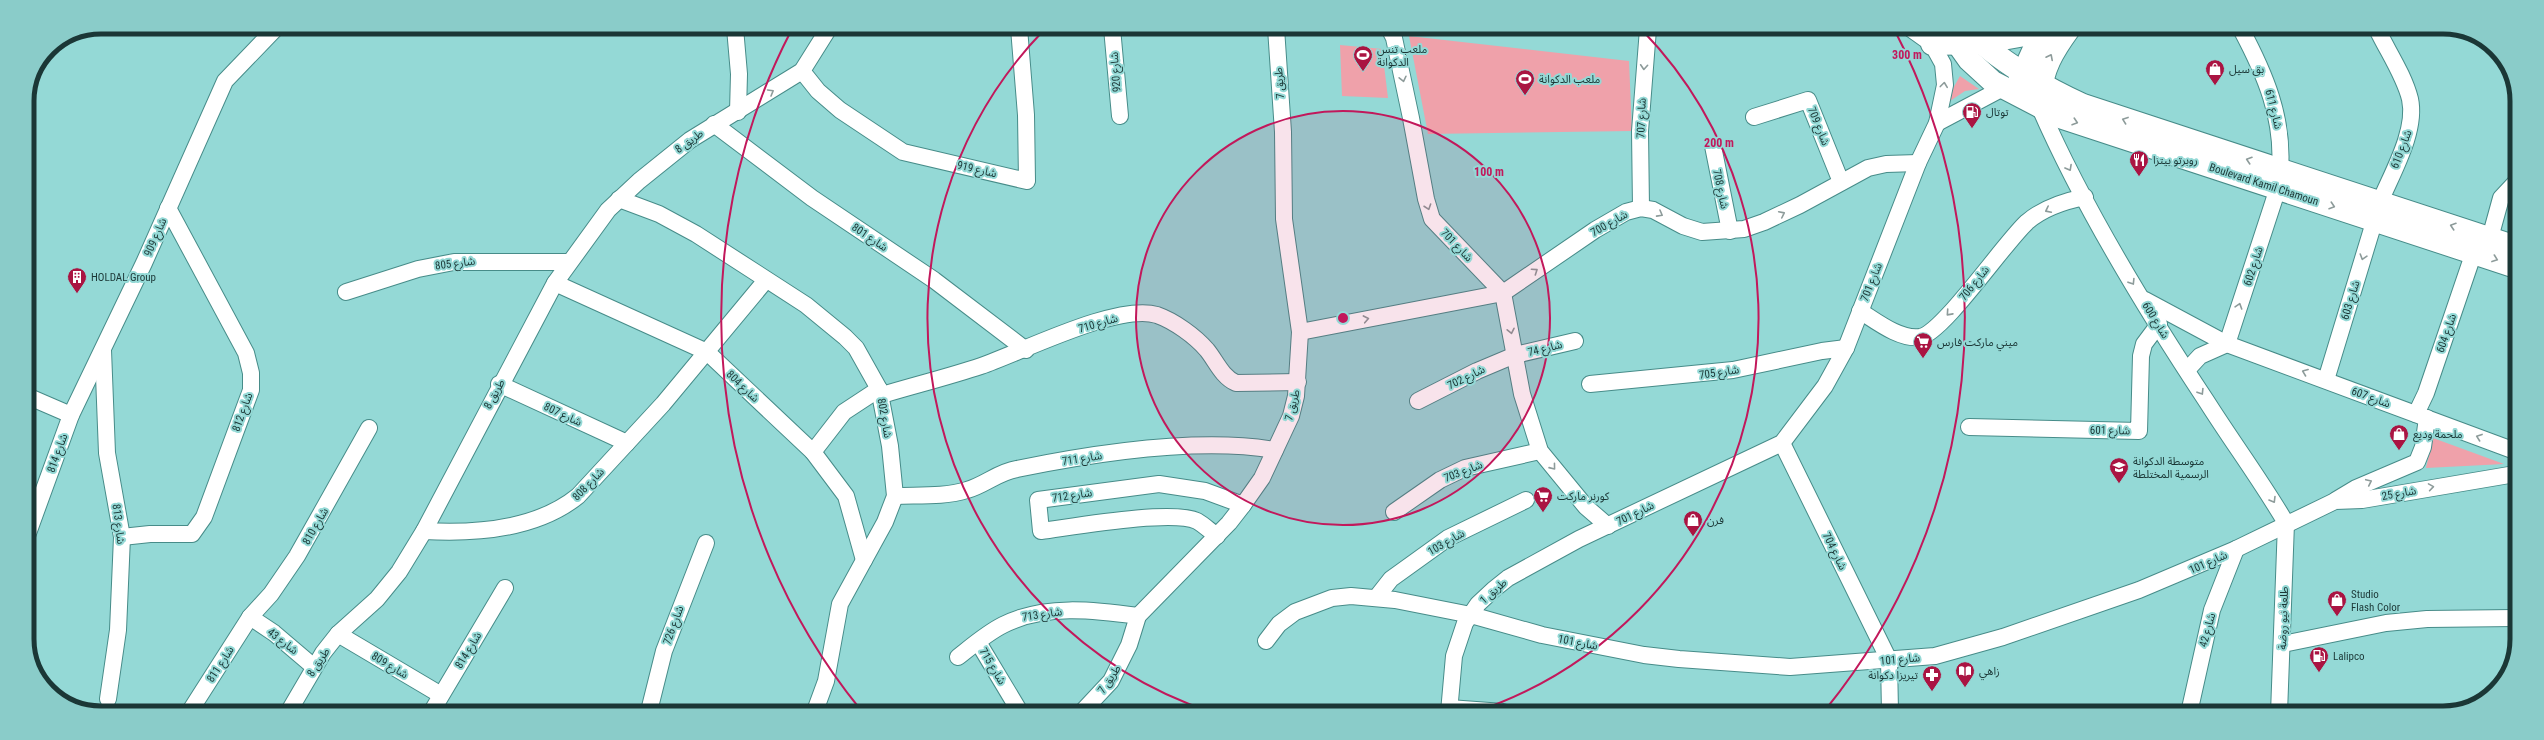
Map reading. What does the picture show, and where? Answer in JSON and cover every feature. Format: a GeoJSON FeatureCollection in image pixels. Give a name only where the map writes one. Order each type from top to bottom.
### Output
{"type":"FeatureCollection","features":[{"type":"Feature","properties":{"kind":"main road"},"geometry":{"type":"LineString","coordinates":[[1932,44],[1963,36],[1990,34]]}},
{"type":"Feature","properties":{"kind":"main road"},"geometry":{"type":"LineString","coordinates":[[2008,91],[2023,71],[2033,51],[2053,34]]}},
{"type":"Feature","properties":{"kind":"main road"},"geometry":{"type":"LineString","coordinates":[[2040,108],[2041,85],[2057,34]]}},
{"type":"Feature","properties":{"kind":"main road","name":"Boulevard Kamil Chamoun"},"geometry":{"type":"LineString","coordinates":[[1963,36],[2023,71],[2041,85],[2083,105],[2279,180]]}},
{"type":"Feature","properties":{"kind":"main road","name":"Boulevard Kamil Chamoun"},"geometry":{"type":"LineString","coordinates":[[1963,36],[1979,71],[2008,91],[2060,117],[2279,180],[2482,245],[2510,247]]}},
{"type":"Feature","properties":{"kind":"main road","name":"Boulevard Kamil Chamoun"},"geometry":{"type":"LineString","coordinates":[[2482,245],[2510,263]]}},
{"type":"Feature","properties":{"kind":"street","name":"شارع 909"},"geometry":{"type":"LineString","coordinates":[[71,415],[168,208],[225,81],[269,34]]}},
{"type":"Feature","properties":{"kind":"street"},"geometry":{"type":"LineString","coordinates":[[735,34],[738,74],[738,112]]}},
{"type":"Feature","properties":{"kind":"street","name":"طريق 8"},"geometry":{"type":"LineString","coordinates":[[291,706],[314,667],[338,634],[385,590],[399,572],[424,531],[499,384],[555,283],[568,262],[618,199],[670,155],[714,124],[738,112],[802,71],[825,34]]}},
{"type":"Feature","properties":{"kind":"street","name":"شارع 919"},"geometry":{"type":"LineString","coordinates":[[802,71],[818,90],[840,110],[903,152],[1027,181],[1026,115],[1019,34]]}},
{"type":"Feature","properties":{"kind":"street","name":"شارع 920"},"geometry":{"type":"LineString","coordinates":[[1113,34],[1120,116]]}},
{"type":"Feature","properties":{"kind":"street","name":"7 طريق"},"geometry":{"type":"LineString","coordinates":[[1088,706],[1111,681],[1128,645],[1138,616],[1217,536],[1244,505],[1262,478],[1291,416],[1298,382],[1300,332],[1284,219],[1282,132],[1276,34]]}},
{"type":"Feature","properties":{"kind":"street","name":"شارع 701"},"geometry":{"type":"LineString","coordinates":[[1392,34],[1426,199],[1432,219],[1503,293],[1526,410],[1540,451],[1586,507],[1608,526],[1782,443],[1825,386],[1846,348],[1918,163],[1937,123],[1945,77],[1943,64],[1932,44]]}},
{"type":"Feature","properties":{"kind":"street","name":"شارع 707"},"geometry":{"type":"LineString","coordinates":[[1641,208],[1640,132],[1648,34]]}},
{"type":"Feature","properties":{"kind":"street"},"geometry":{"type":"LineString","coordinates":[[1918,34],[1932,44]]}},
{"type":"Feature","properties":{"kind":"street","name":"شارع 611"},"geometry":{"type":"LineString","coordinates":[[2244,34],[2262,69],[2274,103],[2282,149],[2279,180]]}},
{"type":"Feature","properties":{"kind":"street","name":"شارع 610"},"geometry":{"type":"LineString","coordinates":[[2377,211],[2409,132],[2411,115],[2405,84],[2380,34]]}},
{"type":"Feature","properties":{"kind":"street"},"geometry":{"type":"LineString","coordinates":[[1937,123],[2008,91]]}},
{"type":"Feature","properties":{"kind":"street","name":"شارع 709"},"geometry":{"type":"LineString","coordinates":[[1754,118],[1808,100],[1841,182]]}},
{"type":"Feature","properties":{"kind":"street","name":"شارع 600"},"geometry":{"type":"LineString","coordinates":[[2040,108],[2085,197],[2143,300],[2286,523]]}},
{"type":"Feature","properties":{"kind":"street","name":"شارع 801"},"geometry":{"type":"LineString","coordinates":[[714,124],[812,198],[934,280],[1026,350]]}},
{"type":"Feature","properties":{"kind":"street","name":"شارع 708"},"geometry":{"type":"LineString","coordinates":[[1712,146],[1730,231]]}},
{"type":"Feature","properties":{"kind":"street","name":"شارع 700"},"geometry":{"type":"LineString","coordinates":[[1300,332],[1503,293],[1595,230],[1626,212],[1641,208],[1653,210],[1683,226],[1702,232],[1730,231],[1764,222],[1868,168],[1886,164],[1918,163]]}},
{"type":"Feature","properties":{"kind":"street","name":"شارع 602"},"geometry":{"type":"LineString","coordinates":[[2227,344],[2279,180]]}},
{"type":"Feature","properties":{"kind":"street","name":"شارع 604"},"geometry":{"type":"LineString","coordinates":[[2335,501],[2362,485],[2412,466],[2417,462],[2423,447],[2421,416],[2426,393],[2501,198],[2510,188]]}},
{"type":"Feature","properties":{"kind":"street","name":"شارع 706"},"geometry":{"type":"LineString","coordinates":[[1860,311],[1902,334],[1922,337],[1933,330],[1950,312],[2028,222],[2054,207],[2085,197]]}},
{"type":"Feature","properties":{"kind":"street","name":"شارع 802"},"geometry":{"type":"LineString","coordinates":[[618,199],[660,214],[690,230],[806,305],[845,337],[868,366],[881,392],[894,474],[895,496],[885,522],[840,604],[826,681],[817,706]]}},
{"type":"Feature","properties":{"kind":"street","name":"شارع 812"},"geometry":{"type":"LineString","coordinates":[[122,537],[150,534],[192,534],[204,517],[251,390],[251,373],[246,354],[168,208]]}},
{"type":"Feature","properties":{"kind":"street","name":"شارع 603"},"geometry":{"type":"LineString","coordinates":[[2326,380],[2377,211]]}},
{"type":"Feature","properties":{"kind":"street","name":"شارع 805"},"geometry":{"type":"LineString","coordinates":[[346,292],[418,269],[454,262],[568,262]]}},
{"type":"Feature","properties":{"kind":"street","name":"شارع 808"},"geometry":{"type":"LineString","coordinates":[[424,531],[451,533],[486,530],[535,521],[550,516],[578,496],[707,352],[766,280]]}},
{"type":"Feature","properties":{"kind":"street","name":"شارع 804"},"geometry":{"type":"LineString","coordinates":[[555,283],[707,352],[813,452],[846,496],[864,560]]}},
{"type":"Feature","properties":{"kind":"street","name":"شارع 607"},"geometry":{"type":"LineString","coordinates":[[2143,300],[2227,344],[2510,449]]}},
{"type":"Feature","properties":{"kind":"street","name":"شارع 710"},"geometry":{"type":"LineString","coordinates":[[813,452],[844,412],[881,392],[963,372],[1026,350],[1096,322],[1116,316],[1147,313],[1167,319],[1193,337],[1206,349],[1229,380],[1236,383],[1298,382]]}},
{"type":"Feature","properties":{"kind":"street","name":"شارع 601"},"geometry":{"type":"LineString","coordinates":[[1970,427],[2139,431],[2142,350],[2159,324]]}},
{"type":"Feature","properties":{"kind":"street","name":"شارع 74"},"geometry":{"type":"LineString","coordinates":[[1515,355],[1575,341]]}},
{"type":"Feature","properties":{"kind":"street"},"geometry":{"type":"LineString","coordinates":[[2187,370],[2200,356],[2227,344]]}},
{"type":"Feature","properties":{"kind":"street","name":"شارع 813"},"geometry":{"type":"LineString","coordinates":[[102,348],[107,453],[122,537],[118,630],[108,699]]}},
{"type":"Feature","properties":{"kind":"street","name":"شارع 705"},"geometry":{"type":"LineString","coordinates":[[1590,384],[1733,370],[1822,351],[1846,348]]}},
{"type":"Feature","properties":{"kind":"street","name":"شارع 702"},"geometry":{"type":"LineString","coordinates":[[1418,401],[1477,371],[1515,355]]}},
{"type":"Feature","properties":{"kind":"street","name":"شارع 807"},"geometry":{"type":"LineString","coordinates":[[499,384],[627,443]]}},
{"type":"Feature","properties":{"kind":"street"},"geometry":{"type":"LineString","coordinates":[[34,399],[71,415]]}},
{"type":"Feature","properties":{"kind":"street","name":"شارع 814"},"geometry":{"type":"LineString","coordinates":[[34,517],[71,415]]}},
{"type":"Feature","properties":{"kind":"street","name":"شارع 810"},"geometry":{"type":"LineString","coordinates":[[250,617],[271,594],[312,532],[369,428]]}},
{"type":"Feature","properties":{"kind":"street","name":"شارع 704"},"geometry":{"type":"LineString","coordinates":[[1782,443],[1889,660]]}},
{"type":"Feature","properties":{"kind":"street","name":"شارع 711"},"geometry":{"type":"LineString","coordinates":[[895,496],[958,493],[974,488],[1004,472],[1109,454],[1202,445],[1235,445],[1275,450]]}},
{"type":"Feature","properties":{"kind":"street","name":"شارع 703"},"geometry":{"type":"LineString","coordinates":[[1394,512],[1440,480],[1465,468],[1540,451]]}},
{"type":"Feature","properties":{"kind":"street","name":"شارع 25"},"geometry":{"type":"LineString","coordinates":[[2286,523],[2335,501],[2362,500],[2510,475]]}},
{"type":"Feature","properties":{"kind":"street","name":"شارع 712"},"geometry":{"type":"LineString","coordinates":[[1217,536],[1196,521],[1176,516],[1103,522],[1042,531],[1038,500],[1165,484],[1205,491],[1244,505]]}},
{"type":"Feature","properties":{"kind":"street","name":"شارع 103"},"geometry":{"type":"LineString","coordinates":[[1376,598],[1391,579],[1448,538],[1526,500]]}},
{"type":"Feature","properties":{"kind":"street","name":"شارع 101"},"geometry":{"type":"LineString","coordinates":[[1266,641],[1278,624],[1294,612],[1313,604],[1332,598],[1376,598],[1471,615],[1542,635],[1672,658],[1790,667],[1935,656],[1977,646],[2103,603],[2236,549],[2286,523]]}},
{"type":"Feature","properties":{"kind":"street","name":"طلعة نيو روضة"},"geometry":{"type":"LineString","coordinates":[[2279,706],[2283,644],[2286,523]]}},
{"type":"Feature","properties":{"kind":"street","name":"طريق 1"},"geometry":{"type":"LineString","coordinates":[[1449,706],[1454,656],[1465,623],[1478,604],[1508,578],[1579,539],[1608,526]]}},
{"type":"Feature","properties":{"kind":"street","name":"شارع 726"},"geometry":{"type":"LineString","coordinates":[[650,706],[664,651],[706,543]]}},
{"type":"Feature","properties":{"kind":"street","name":"شارع 42"},"geometry":{"type":"LineString","coordinates":[[2191,706],[2212,610],[2236,549]]}},
{"type":"Feature","properties":{"kind":"street","name":"شارع 814"},"geometry":{"type":"LineString","coordinates":[[435,706],[504,588]]}},
{"type":"Feature","properties":{"kind":"street","name":"شارع 713"},"geometry":{"type":"LineString","coordinates":[[958,657],[1001,625],[1017,618],[1038,613],[1102,611],[1138,616]]}},
{"type":"Feature","properties":{"kind":"street","name":"شارع 43"},"geometry":{"type":"LineString","coordinates":[[250,617],[274,633],[314,667]]}},
{"type":"Feature","properties":{"kind":"street","name":"شارع 811"},"geometry":{"type":"LineString","coordinates":[[193,706],[250,617]]}},
{"type":"Feature","properties":{"kind":"street"},"geometry":{"type":"LineString","coordinates":[[2283,644],[2386,623],[2427,619],[2510,618]]}},
{"type":"Feature","properties":{"kind":"street","name":"شارع 809"},"geometry":{"type":"LineString","coordinates":[[338,634],[441,695]]}},
{"type":"Feature","properties":{"kind":"street","name":"شارع 715"},"geometry":{"type":"LineString","coordinates":[[978,642],[1016,706]]}},
{"type":"Feature","properties":{"kind":"street"},"geometry":{"type":"LineString","coordinates":[[1889,660],[1890,706]]}},
{"type":"Feature","properties":{"kind":"shaded area","name":"ملعب الدكوانة"},"geometry":{"type":"Polygon","coordinates":[[[1409,36],[1629,61],[1632,131],[1428,134],[1409,36]]]}},
{"type":"Feature","properties":{"kind":"shaded area","name":"ملعب تنس الدكوانة"},"geometry":{"type":"Polygon","coordinates":[[[1340,45],[1382,49],[1388,98],[1342,96],[1340,45]]]}},
{"type":"Feature","properties":{"kind":"shaded area"},"geometry":{"type":"Polygon","coordinates":[[[1960,76],[1979,89],[1965,91],[1950,101],[1947,99],[1960,76]]]}},
{"type":"Feature","properties":{"kind":"shaded area"},"geometry":{"type":"Polygon","coordinates":[[[2433,438],[2504,464],[2426,468],[2433,438]]]}},
{"type":"Feature","properties":{"kind":"place","name":"ملعب تنس الدكوانة"},"geometry":{"type":"Point","coordinates":[1363,72]}},
{"type":"Feature","properties":{"kind":"place","name":"بق سيل"},"geometry":{"type":"Point","coordinates":[2215,86]}},
{"type":"Feature","properties":{"kind":"place","name":"ملعب الدكوانة"},"geometry":{"type":"Point","coordinates":[1525,96]}},
{"type":"Feature","properties":{"kind":"place","name":"توتال"},"geometry":{"type":"Point","coordinates":[1972,129]}},
{"type":"Feature","properties":{"kind":"place","name":"روبرتو بيتزا"},"geometry":{"type":"Point","coordinates":[2139,177]}},
{"type":"Feature","properties":{"kind":"place","name":"HOLDAL Group"},"geometry":{"type":"Point","coordinates":[77,294]}},
{"type":"Feature","properties":{"kind":"place","name":"ميني ماركت فارس"},"geometry":{"type":"Point","coordinates":[1923,359]}},
{"type":"Feature","properties":{"kind":"place","name":"ملحمة وديع"},"geometry":{"type":"Point","coordinates":[2399,451]}},
{"type":"Feature","properties":{"kind":"place","name":"متوسطة الدكوانة الرسمية المختلطة"},"geometry":{"type":"Point","coordinates":[2119,484]}},
{"type":"Feature","properties":{"kind":"place","name":"كورنر ماركت"},"geometry":{"type":"Point","coordinates":[1543,513]}},
{"type":"Feature","properties":{"kind":"place","name":"فرن"},"geometry":{"type":"Point","coordinates":[1693,537]}},
{"type":"Feature","properties":{"kind":"place","name":"Studio Flash Color"},"geometry":{"type":"Point","coordinates":[2337,617]}},
{"type":"Feature","properties":{"kind":"place","name":"Lalipco"},"geometry":{"type":"Point","coordinates":[2319,673]}},
{"type":"Feature","properties":{"kind":"place","name":"زاهي"},"geometry":{"type":"Point","coordinates":[1965,688]}},
{"type":"Feature","properties":{"kind":"place","name":"تيريزا دكوانة"},"geometry":{"type":"Point","coordinates":[1932,692]}}]}
